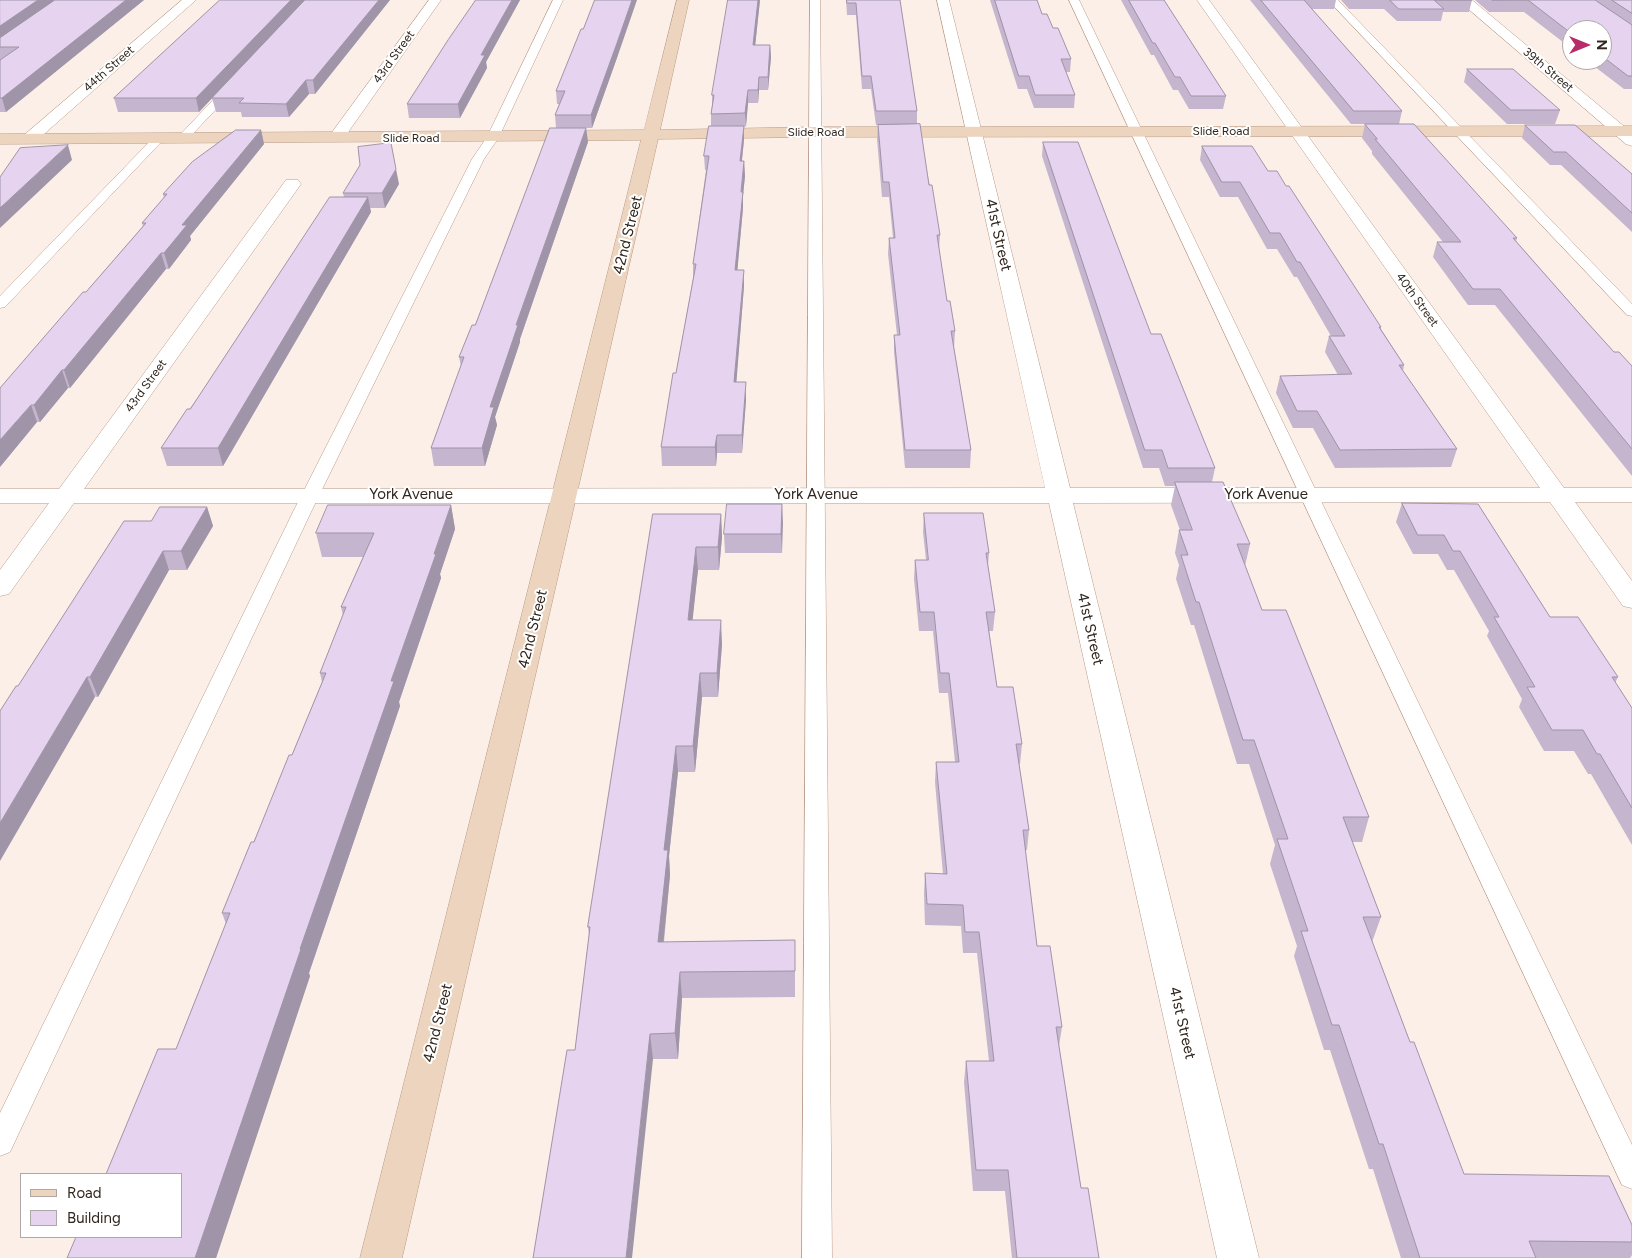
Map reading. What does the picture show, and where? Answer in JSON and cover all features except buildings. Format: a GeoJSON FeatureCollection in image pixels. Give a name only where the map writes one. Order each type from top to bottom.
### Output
{"type":"FeatureCollection","features":[{"type":"Feature","properties":{"kind":"street","name":"44th Street"},"geometry":{"type":"LineString","coordinates":[[28,139],[190,0]]}},
{"type":"Feature","properties":{"kind":"street","name":"43rd Street"},"geometry":{"type":"LineString","coordinates":[[336,138],[435,0]]}},
{"type":"Feature","properties":{"kind":"street","name":"42nd Street"},"geometry":{"type":"LineString","coordinates":[[381,1258],[683,0]]}},
{"type":"Feature","properties":{"kind":"street","name":"41st Street"},"geometry":{"type":"LineString","coordinates":[[943,0],[1238,1258]]}},
{"type":"Feature","properties":{"kind":"street","name":"40th Street"},"geometry":{"type":"LineString","coordinates":[[1203,0],[1632,600]]}},
{"type":"Feature","properties":{"kind":"street","name":"39th Street"},"geometry":{"type":"LineString","coordinates":[[1464,0],[1628,134]]}},
{"type":"Feature","properties":{"kind":"street","name":"Slide Road"},"geometry":{"type":"LineString","coordinates":[[0,139],[1138,131],[1459,131],[1628,134]]}},
{"type":"Feature","properties":{"kind":"street","name":"43rd Street"},"geometry":{"type":"LineString","coordinates":[[0,588],[292,184]]}},
{"type":"Feature","properties":{"kind":"street","name":"York Avenue"},"geometry":{"type":"LineString","coordinates":[[0,496],[1632,494]]}},
{"type":"Feature","properties":{"kind":"lane"},"geometry":{"type":"LineString","coordinates":[[0,1143],[310,495],[478,159],[493,137],[558,0]]}},
{"type":"Feature","properties":{"kind":"lane"},"geometry":{"type":"LineString","coordinates":[[815,0],[818,495],[817,1258]]}},
{"type":"Feature","properties":{"kind":"lane"},"geometry":{"type":"LineString","coordinates":[[1074,0],[1138,131],[1308,495],[1632,1176]]}},
{"type":"Feature","properties":{"kind":"lane"},"geometry":{"type":"LineString","coordinates":[[1333,0],[1632,312]]}},
{"type":"Feature","properties":{"kind":"lane"},"geometry":{"type":"LineString","coordinates":[[183,138],[237,80]]}},
{"type":"Feature","properties":{"kind":"lane"},"geometry":{"type":"LineString","coordinates":[[0,304],[159,138]]}}]}
